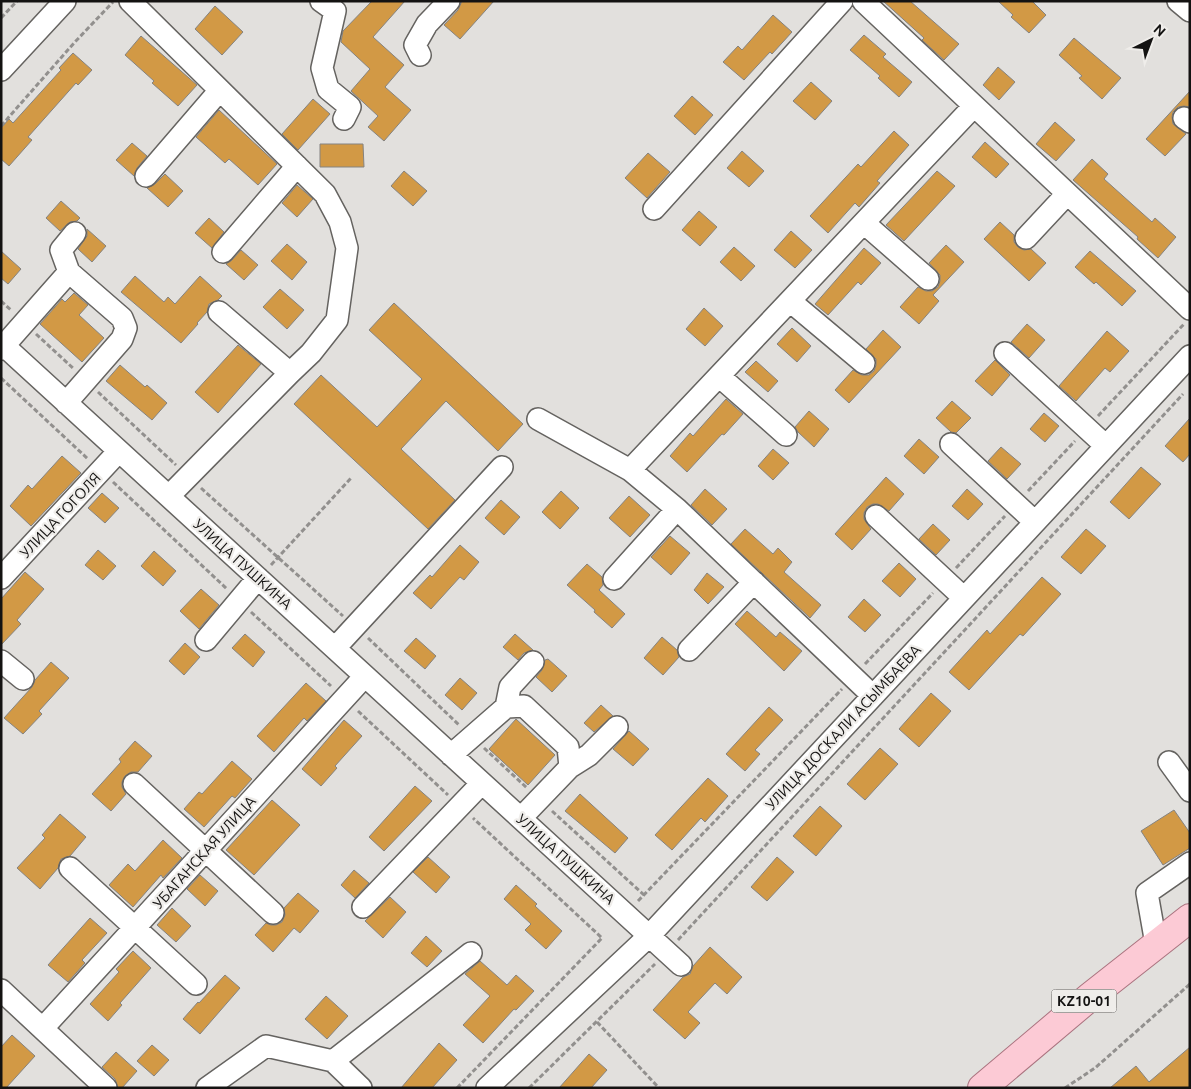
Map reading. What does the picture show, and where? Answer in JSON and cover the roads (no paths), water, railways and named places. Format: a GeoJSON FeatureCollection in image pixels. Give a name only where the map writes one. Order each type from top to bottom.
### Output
{"type":"FeatureCollection","features":[{"type":"Feature","properties":{"kind":"main road","name":"KZ10-01"},"geometry":{"type":"LineString","coordinates":[[982,1088],[1091,996],[1190,918]]}},
{"type":"Feature","properties":{"kind":"street"},"geometry":{"type":"LineString","coordinates":[[3,66],[66,1]]}},
{"type":"Feature","properties":{"kind":"street"},"geometry":{"type":"LineString","coordinates":[[130,1],[325,194],[340,222],[348,248],[337,320],[311,353],[169,496]]}},
{"type":"Feature","properties":{"kind":"street"},"geometry":{"type":"LineString","coordinates":[[321,1],[335,12],[322,68],[328,89],[350,106],[344,119]]}},
{"type":"Feature","properties":{"kind":"street"},"geometry":{"type":"LineString","coordinates":[[420,55],[415,45],[427,24],[449,1]]}},
{"type":"Feature","properties":{"kind":"street"},"geometry":{"type":"LineString","coordinates":[[654,209],[842,1]]}},
{"type":"Feature","properties":{"kind":"street"},"geometry":{"type":"LineString","coordinates":[[863,1],[1190,309]]}},
{"type":"Feature","properties":{"kind":"street"},"geometry":{"type":"LineString","coordinates":[[1178,1],[1190,11]]}},
{"type":"Feature","properties":{"kind":"street"},"geometry":{"type":"LineString","coordinates":[[146,176],[220,90]]}},
{"type":"Feature","properties":{"kind":"street"},"geometry":{"type":"LineString","coordinates":[[630,470],[974,106]]}},
{"type":"Feature","properties":{"kind":"street"},"geometry":{"type":"LineString","coordinates":[[223,252],[297,166]]}},
{"type":"Feature","properties":{"kind":"street"},"geometry":{"type":"LineString","coordinates":[[1026,238],[1067,194]]}},
{"type":"Feature","properties":{"kind":"street"},"geometry":{"type":"LineString","coordinates":[[864,222],[928,279]]}},
{"type":"Feature","properties":{"kind":"street"},"geometry":{"type":"LineString","coordinates":[[66,402],[122,338],[126,328],[122,318],[70,272],[61,250],[75,233]]}},
{"type":"Feature","properties":{"kind":"street"},"geometry":{"type":"LineString","coordinates":[[2,346],[70,272]]}},
{"type":"Feature","properties":{"kind":"street"},"geometry":{"type":"LineString","coordinates":[[790,301],[864,363]]}},
{"type":"Feature","properties":{"kind":"street"},"geometry":{"type":"LineString","coordinates":[[219,312],[290,373]]}},
{"type":"Feature","properties":{"kind":"street","name":"УЛИЦА ПУШКИНА"},"geometry":{"type":"LineString","coordinates":[[2,346],[66,402],[674,959]]}},
{"type":"Feature","properties":{"kind":"street"},"geometry":{"type":"LineString","coordinates":[[1005,353],[1106,446]]}},
{"type":"Feature","properties":{"kind":"street","name":"УЛИЦА ДОСКАЛИ АСЫМБАЕВА"},"geometry":{"type":"LineString","coordinates":[[487,1088],[649,936],[1190,356]]}},
{"type":"Feature","properties":{"kind":"street"},"geometry":{"type":"LineString","coordinates":[[719,376],[786,435]]}},
{"type":"Feature","properties":{"kind":"street"},"geometry":{"type":"LineString","coordinates":[[538,419],[630,470],[677,509],[873,696]]}},
{"type":"Feature","properties":{"kind":"street"},"geometry":{"type":"LineString","coordinates":[[951,444],[1035,522]]}},
{"type":"Feature","properties":{"kind":"street","name":"УЛИЦА ГОГОЛЯ"},"geometry":{"type":"LineString","coordinates":[[1,578],[119,451]]}},
{"type":"Feature","properties":{"kind":"street"},"geometry":{"type":"LineString","coordinates":[[335,648],[502,467]]}},
{"type":"Feature","properties":{"kind":"street"},"geometry":{"type":"LineString","coordinates":[[614,579],[677,509]]}},
{"type":"Feature","properties":{"kind":"street"},"geometry":{"type":"LineString","coordinates":[[876,516],[964,598]]}},
{"type":"Feature","properties":{"kind":"street"},"geometry":{"type":"LineString","coordinates":[[206,640],[258,578]]}},
{"type":"Feature","properties":{"kind":"street"},"geometry":{"type":"LineString","coordinates":[[689,650],[754,582]]}},
{"type":"Feature","properties":{"kind":"street"},"geometry":{"type":"LineString","coordinates":[[1,660],[23,680]]}},
{"type":"Feature","properties":{"kind":"street"},"geometry":{"type":"LineString","coordinates":[[451,755],[506,707],[510,687],[533,662]]}},
{"type":"Feature","properties":{"kind":"street","name":"УБАГАНСКАЯ УЛИЦА"},"geometry":{"type":"LineString","coordinates":[[43,1028],[365,676]]}},
{"type":"Feature","properties":{"kind":"street"},"geometry":{"type":"LineString","coordinates":[[506,707],[524,706],[568,747],[570,767]]}},
{"type":"Feature","properties":{"kind":"street"},"geometry":{"type":"LineString","coordinates":[[521,818],[570,767],[589,755],[618,727]]}},
{"type":"Feature","properties":{"kind":"street"},"geometry":{"type":"LineString","coordinates":[[1168,762],[1190,791]]}},
{"type":"Feature","properties":{"kind":"street"},"geometry":{"type":"LineString","coordinates":[[363,907],[482,783]]}},
{"type":"Feature","properties":{"kind":"street"},"geometry":{"type":"LineString","coordinates":[[134,784],[273,913]]}},
{"type":"Feature","properties":{"kind":"street"},"geometry":{"type":"LineString","coordinates":[[1156,944],[1147,893],[1190,863]]}},
{"type":"Feature","properties":{"kind":"street"},"geometry":{"type":"LineString","coordinates":[[70,868],[196,984]]}},
{"type":"Feature","properties":{"kind":"street"},"geometry":{"type":"LineString","coordinates":[[333,1061],[471,952]]}},
{"type":"Feature","properties":{"kind":"street"},"geometry":{"type":"LineString","coordinates":[[1,990],[106,1088]]}},
{"type":"Feature","properties":{"kind":"street"},"geometry":{"type":"LineString","coordinates":[[208,1088],[266,1046],[333,1061],[361,1088]]}}]}
